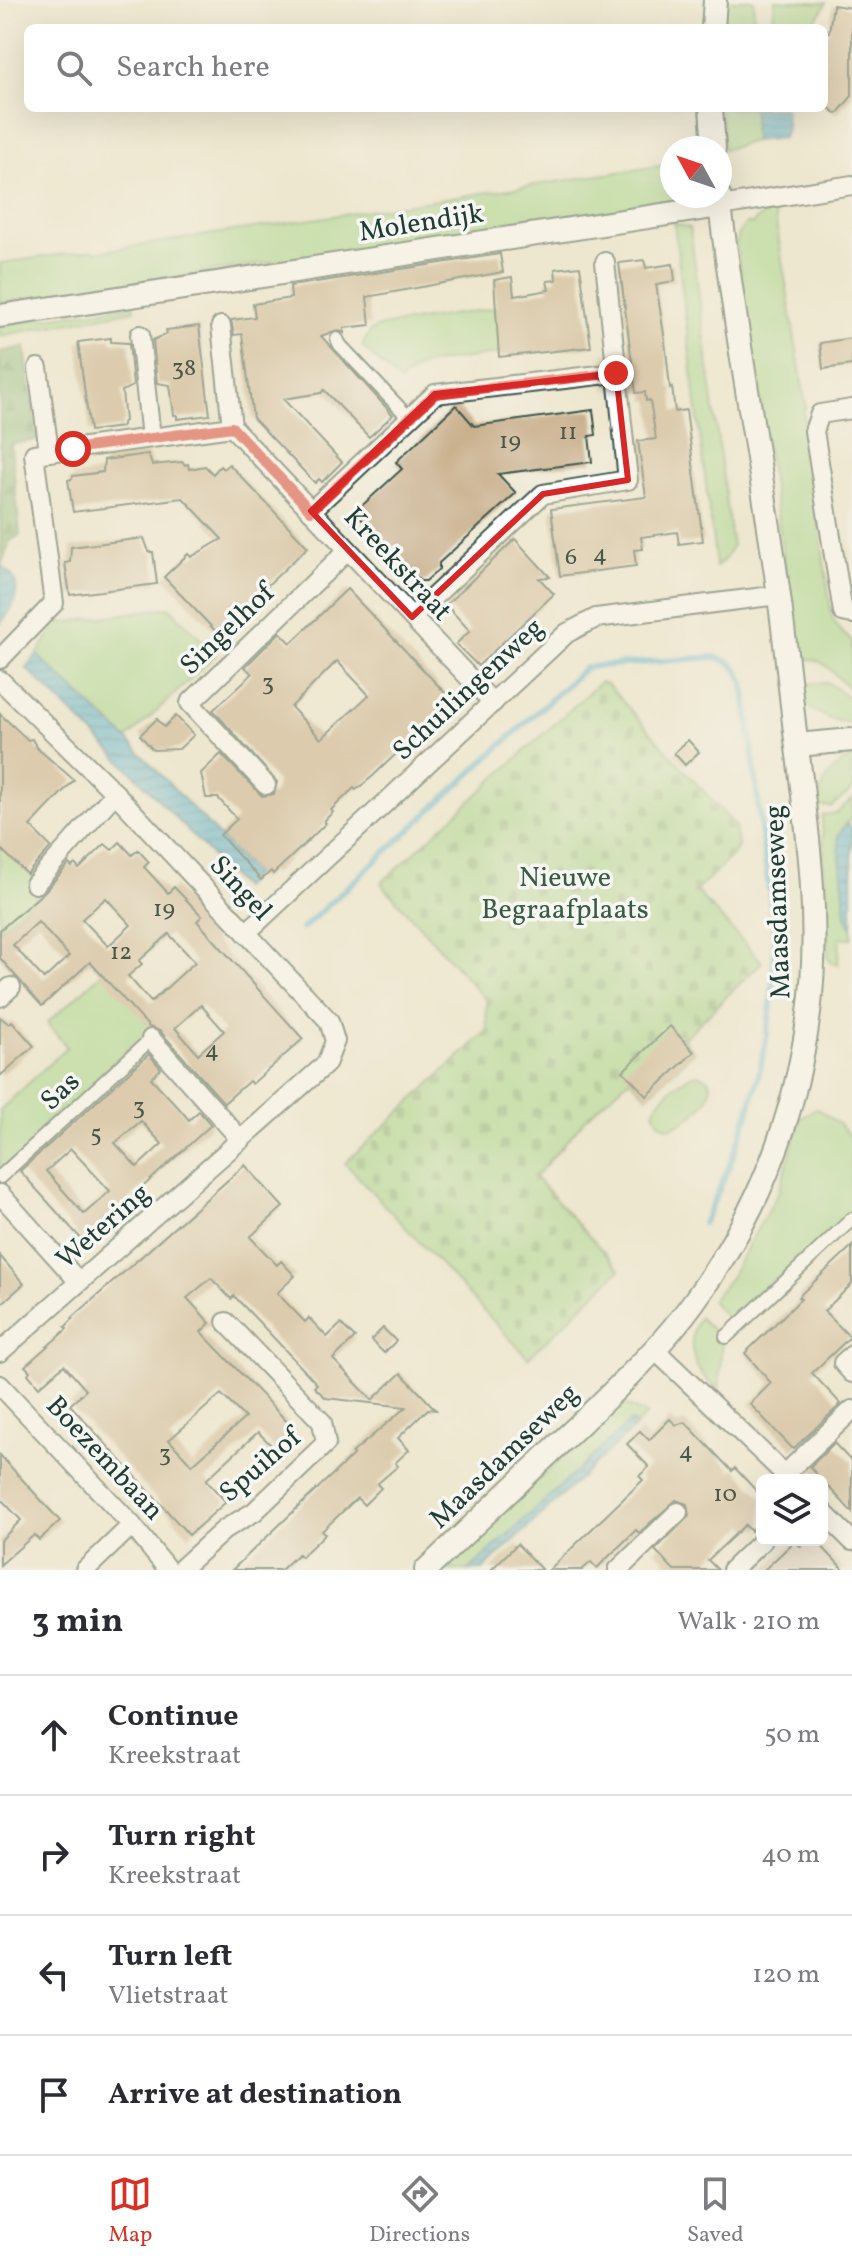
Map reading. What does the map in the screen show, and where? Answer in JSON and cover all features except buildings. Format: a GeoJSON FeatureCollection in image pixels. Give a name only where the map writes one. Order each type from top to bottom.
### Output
{"type":"FeatureCollection","features":[{"type":"Feature","properties":{"kind":"street"},"geometry":{"type":"LineString","coordinates":[[713,24],[715,0]]}},
{"type":"Feature","properties":{"kind":"street"},"geometry":{"type":"LineString","coordinates":[[711,112],[713,136]]}},
{"type":"Feature","properties":{"kind":"street","name":"Molendijk"},"geometry":{"type":"LineString","coordinates":[[732,200],[852,185]]}},
{"type":"Feature","properties":{"kind":"street","name":"Molendijk"},"geometry":{"type":"LineString","coordinates":[[0,316],[676,208]]}},
{"type":"Feature","properties":{"kind":"street","name":"Maasdamseweg"},"geometry":{"type":"LineString","coordinates":[[426,1570],[655,1350],[697,1297],[753,1205],[771,1166],[790,1110],[809,1016],[812,956],[808,849],[779,595],[721,208]]}},
{"type":"Feature","properties":{"kind":"street"},"geometry":{"type":"LineString","coordinates":[[412,617],[543,494],[628,480],[605,262]]}},
{"type":"Feature","properties":{"kind":"street"},"geometry":{"type":"LineString","coordinates":[[0,659],[54,603],[34,454],[232,427],[221,326]]}},
{"type":"Feature","properties":{"kind":"street"},"geometry":{"type":"LineString","coordinates":[[140,335],[151,438]]}},
{"type":"Feature","properties":{"kind":"street"},"geometry":{"type":"LineString","coordinates":[[337,339],[409,418]]}},
{"type":"Feature","properties":{"kind":"street"},"geometry":{"type":"LineString","coordinates":[[38,368],[49,452]]}},
{"type":"Feature","properties":{"kind":"street"},"geometry":{"type":"LineString","coordinates":[[311,511],[435,394],[616,373]]}},
{"type":"Feature","properties":{"kind":"street"},"geometry":{"type":"LineString","coordinates":[[852,409],[820,414],[814,431],[843,612],[852,614]]}},
{"type":"Feature","properties":{"kind":"street","name":"Kreekstraat"},"geometry":{"type":"LineString","coordinates":[[232,427],[493,703]]}},
{"type":"Feature","properties":{"kind":"street","name":"Singelhof"},"geometry":{"type":"LineString","coordinates":[[266,785],[190,703],[348,550]]}},
{"type":"Feature","properties":{"kind":"street","name":"Schuilingenweg"},"geometry":{"type":"LineString","coordinates":[[246,933],[567,633],[596,618],[779,595]]}},
{"type":"Feature","properties":{"kind":"street","name":"Singel"},"geometry":{"type":"LineString","coordinates":[[0,680],[115,793],[329,1021],[335,1041],[326,1064],[241,1140]]}},
{"type":"Feature","properties":{"kind":"street"},"geometry":{"type":"LineString","coordinates":[[797,745],[852,740]]}},
{"type":"Feature","properties":{"kind":"street"},"geometry":{"type":"LineString","coordinates":[[35,884],[115,793]]}},
{"type":"Feature","properties":{"kind":"street"},"geometry":{"type":"LineString","coordinates":[[151,1039],[241,1140]]}},
{"type":"Feature","properties":{"kind":"street","name":"Sas"},"geometry":{"type":"LineString","coordinates":[[0,1177],[151,1039]]}},
{"type":"Feature","properties":{"kind":"street","name":"Wetering"},"geometry":{"type":"LineString","coordinates":[[0,1352],[241,1140]]}},
{"type":"Feature","properties":{"kind":"street"},"geometry":{"type":"LineString","coordinates":[[0,1194],[79,1282]]}},
{"type":"Feature","properties":{"kind":"street"},"geometry":{"type":"LineString","coordinates":[[726,1337],[852,1219]]}},
{"type":"Feature","properties":{"kind":"street","name":"Spuihof"},"geometry":{"type":"LineString","coordinates":[[180,1570],[225,1529],[254,1512],[326,1443],[322,1422],[226,1322]]}},
{"type":"Feature","properties":{"kind":"street"},"geometry":{"type":"LineString","coordinates":[[655,1350],[785,1474]]}},
{"type":"Feature","properties":{"kind":"street"},"geometry":{"type":"LineString","coordinates":[[852,1355],[843,1363],[852,1373]]}},
{"type":"Feature","properties":{"kind":"street","name":"Boezembaan"},"geometry":{"type":"LineString","coordinates":[[0,1385],[132,1525],[168,1570]]}},
{"type":"Feature","properties":{"kind":"street"},"geometry":{"type":"LineString","coordinates":[[791,1474],[852,1410]]}},
{"type":"Feature","properties":{"kind":"street"},"geometry":{"type":"LineString","coordinates":[[618,1570],[678,1512]]}},
{"type":"Feature","properties":{"kind":"street"},"geometry":{"type":"LineString","coordinates":[[828,1517],[852,1541]]}},
{"type":"Feature","properties":{"kind":"street"},"geometry":{"type":"LineString","coordinates":[[85,1570],[132,1525]]}},
{"type":"Feature","properties":{"kind":"street"},"geometry":{"type":"LineString","coordinates":[[732,1570],[757,1546]]}},
{"type":"Feature","properties":{"kind":"street"},"geometry":{"type":"LineString","coordinates":[[633,1556],[648,1570]]}},
{"type":"Feature","properties":{"kind":"highlighted area"},"geometry":{"type":"Polygon","coordinates":[[[616,373],[628,480],[543,494],[412,617],[311,511],[435,394],[616,373]]]}},
{"type":"Feature","properties":{"kind":"green space"},"geometry":{"type":"Polygon","coordinates":[[[725,0],[754,0],[753,24],[724,24],[725,0]]]}},
{"type":"Feature","properties":{"kind":"green space"},"geometry":{"type":"Polygon","coordinates":[[[775,0],[826,3],[812,24],[772,24],[775,0]]]}},
{"type":"Feature","properties":{"kind":"green space"},"geometry":{"type":"Polygon","coordinates":[[[721,112],[753,112],[754,141],[732,147],[732,136],[722,136],[721,112]]]}},
{"type":"Feature","properties":{"kind":"green space"},"geometry":{"type":"Polygon","coordinates":[[[660,166],[660,204],[0,303],[0,263],[96,252],[660,166]]]}},
{"type":"Feature","properties":{"kind":"green space"},"geometry":{"type":"Polygon","coordinates":[[[774,210],[806,407],[803,411],[832,617],[840,631],[852,641],[852,690],[824,664],[799,658],[736,245],[746,223],[752,224],[774,210]]]}},
{"type":"Feature","properties":{"kind":"green space"},"geometry":{"type":"Polygon","coordinates":[[[674,223],[690,228],[732,546],[716,567],[674,223]]]}},
{"type":"Feature","properties":{"kind":"green space"},"geometry":{"type":"Polygon","coordinates":[[[134,305],[135,310],[0,336],[0,325],[134,305]]]}},
{"type":"Feature","properties":{"kind":"green space"},"geometry":{"type":"Polygon","coordinates":[[[495,308],[503,353],[433,363],[415,369],[400,382],[362,346],[371,330],[382,326],[495,308]]]}},
{"type":"Feature","properties":{"kind":"green space"},"geometry":{"type":"Polygon","coordinates":[[[25,347],[37,440],[11,444],[20,535],[10,541],[1,566],[0,352],[25,347]]]}},
{"type":"Feature","properties":{"kind":"green space"},"geometry":{"type":"Polygon","coordinates":[[[169,607],[216,655],[127,739],[37,655],[56,624],[169,607]]]}},
{"type":"Feature","properties":{"kind":"green space","name":"Nieuwe Begraafplaats"},"geometry":{"type":"Polygon","coordinates":[[[600,682],[607,684],[735,826],[738,846],[735,853],[696,891],[762,962],[683,1039],[694,1052],[647,1096],[630,1079],[590,1114],[535,1177],[620,1270],[528,1358],[345,1163],[487,1031],[486,1000],[381,883],[600,682]]]}},
{"type":"Feature","properties":{"kind":"green space"},"geometry":{"type":"Polygon","coordinates":[[[827,682],[852,700],[852,724],[827,718],[807,706],[805,684],[827,682]]]}},
{"type":"Feature","properties":{"kind":"green space"},"geometry":{"type":"Polygon","coordinates":[[[852,756],[852,790],[831,807],[819,806],[821,790],[828,776],[852,756]]]}},
{"type":"Feature","properties":{"kind":"green space"},"geometry":{"type":"Polygon","coordinates":[[[852,799],[852,817],[838,835],[846,916],[852,928],[852,938],[840,938],[838,965],[828,958],[822,815],[837,813],[852,799]]]}},
{"type":"Feature","properties":{"kind":"green space"},"geometry":{"type":"Polygon","coordinates":[[[0,843],[45,890],[0,930],[0,843]]]}},
{"type":"Feature","properties":{"kind":"green space"},"geometry":{"type":"Polygon","coordinates":[[[106,970],[162,1034],[4,1176],[0,1172],[0,1110],[67,1047],[47,1023],[106,970]]]}},
{"type":"Feature","properties":{"kind":"green space"},"geometry":{"type":"Polygon","coordinates":[[[699,1074],[708,1079],[711,1086],[702,1106],[676,1126],[669,1128],[660,1123],[654,1113],[660,1101],[679,1083],[699,1074]]]}},
{"type":"Feature","properties":{"kind":"green space"},"geometry":{"type":"Polygon","coordinates":[[[816,1108],[839,1124],[852,1138],[852,1213],[781,1281],[776,1277],[729,1321],[711,1301],[731,1276],[779,1191],[801,1118],[816,1108]]]}},
{"type":"Feature","properties":{"kind":"green space"},"geometry":{"type":"Polygon","coordinates":[[[699,1317],[722,1339],[719,1389],[703,1375],[694,1357],[692,1337],[699,1317]]]}},
{"type":"Feature","properties":{"kind":"green space"},"geometry":{"type":"Polygon","coordinates":[[[622,1403],[647,1415],[483,1570],[440,1570],[622,1403]]]}},
{"type":"Feature","properties":{"kind":"water"},"geometry":{"type":"Polygon","coordinates":[[[753,112],[785,112],[783,138],[754,141],[753,112]]]}},
{"type":"Feature","properties":{"kind":"water"},"geometry":{"type":"Polygon","coordinates":[[[0,566],[13,578],[16,593],[11,609],[0,624],[0,566]]]}},
{"type":"Feature","properties":{"kind":"water"},"geometry":{"type":"Polygon","coordinates":[[[37,655],[127,739],[255,874],[242,888],[134,774],[26,668],[37,655]]]}},
{"type":"Feature","properties":{"kind":"water"},"geometry":{"type":"Polygon","coordinates":[[[847,823],[852,828],[852,928],[846,916],[838,835],[847,823]]]}},
{"type":"Feature","properties":{"kind":"water"},"geometry":{"type":"Polygon","coordinates":[[[631,1421],[636,1426],[482,1570],[469,1570],[631,1421]]]}},
{"type":"Feature","properties":{"kind":"waterway"},"geometry":{"type":"LineString","coordinates":[[302,929],[586,667],[715,657],[729,662],[737,669],[744,683],[773,923],[773,985],[755,1090],[733,1158],[703,1223]]}},
{"type":"Feature","properties":{"kind":"route"},"geometry":{"type":"LineString","coordinates":[[73,449],[232,427],[311,511],[435,394],[616,373]]}}]}
